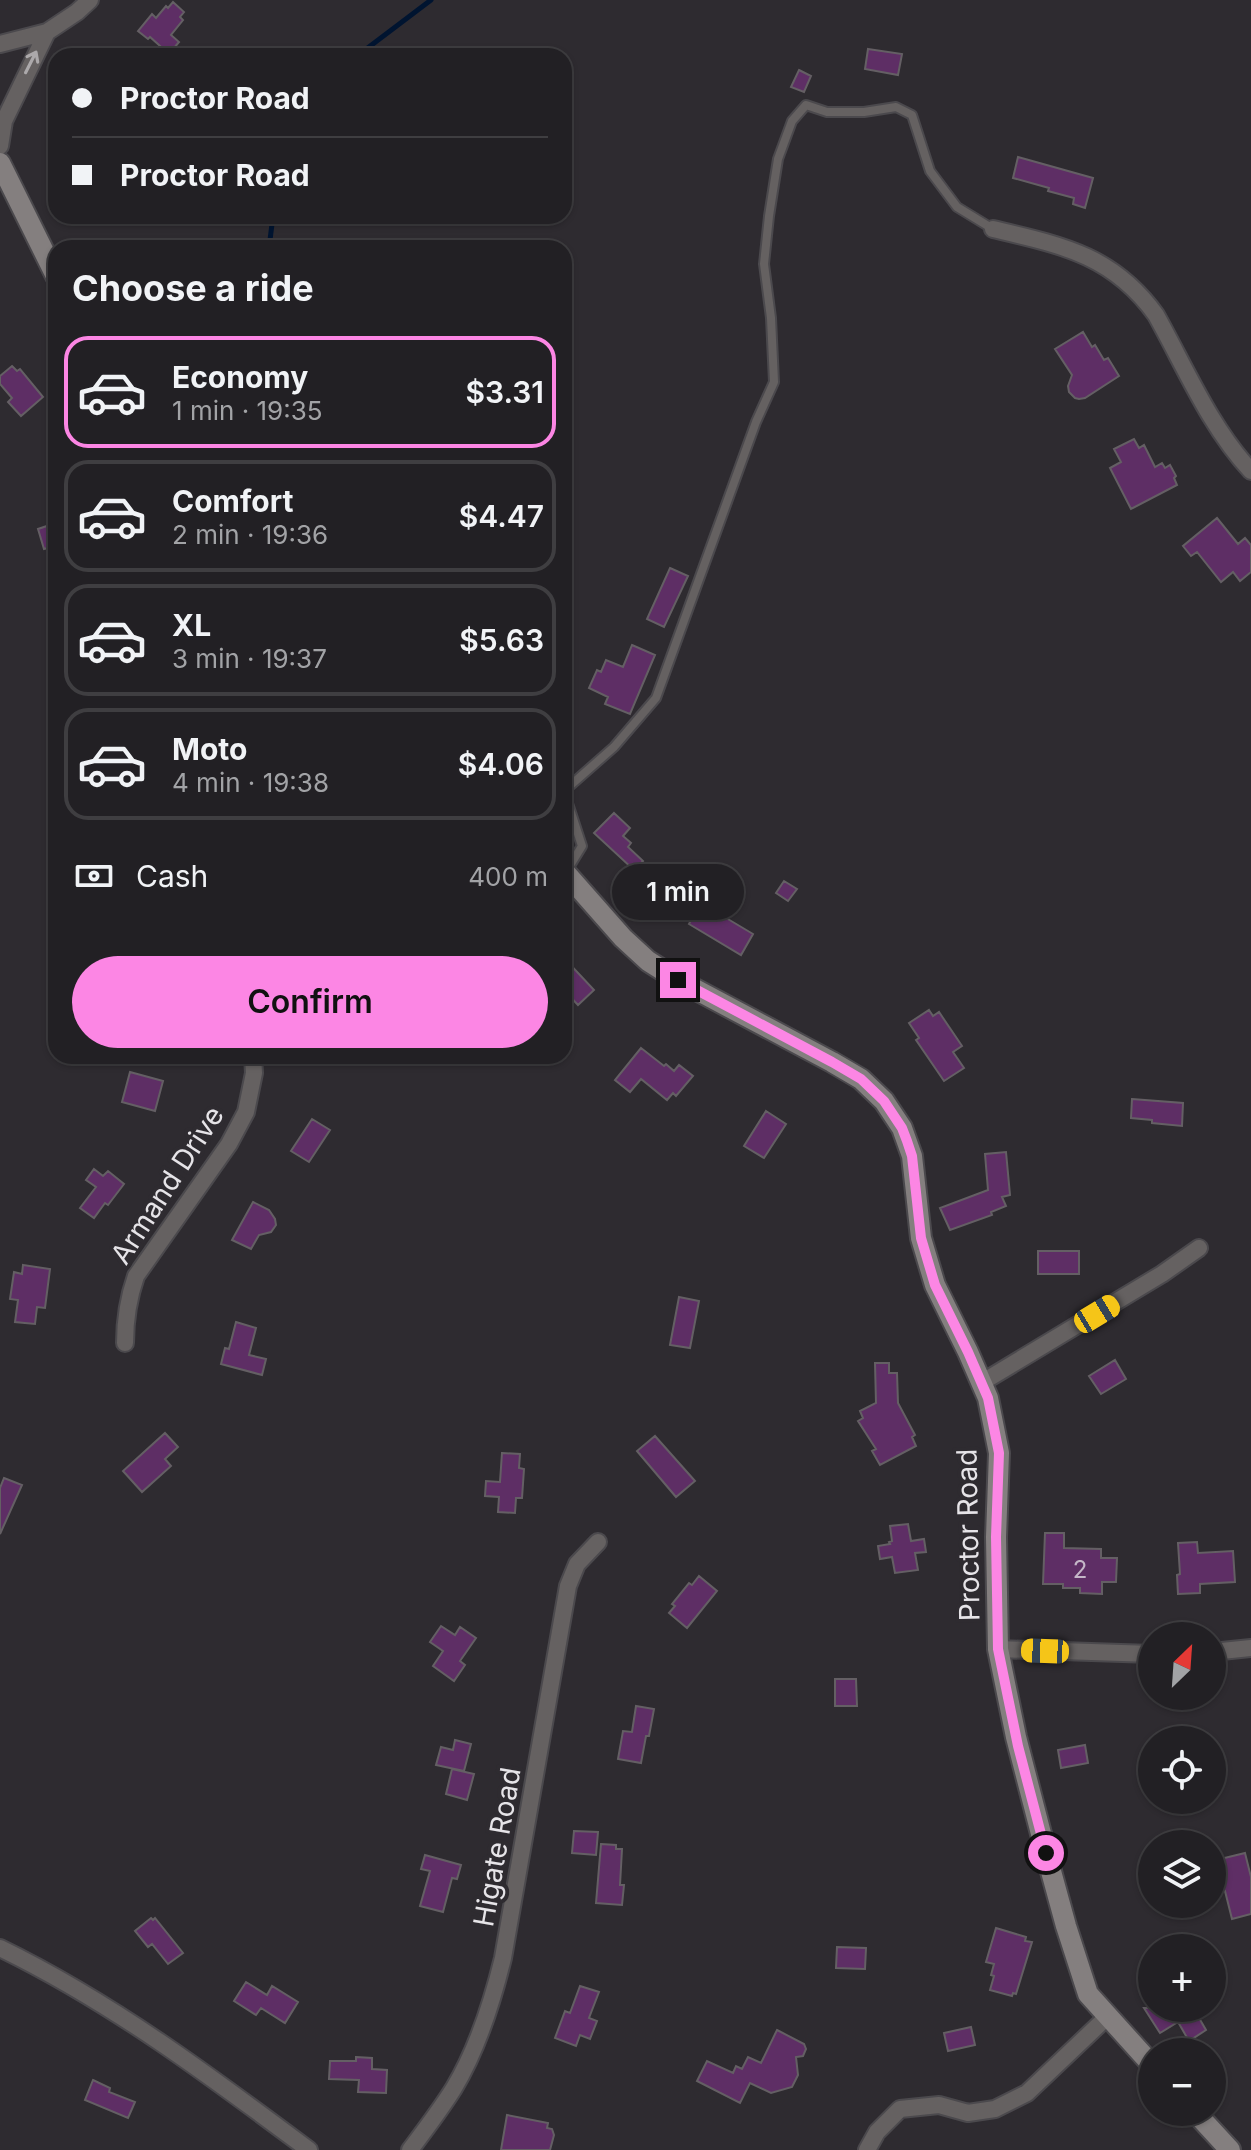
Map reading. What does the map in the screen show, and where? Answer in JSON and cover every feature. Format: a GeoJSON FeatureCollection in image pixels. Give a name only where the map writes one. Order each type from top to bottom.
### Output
{"type":"FeatureCollection","features":[{"type":"Feature","properties":{"kind":"main road"},"geometry":{"type":"LineString","coordinates":[[0,163],[48,260]]}},
{"type":"Feature","properties":{"kind":"main road","name":"Proctor Road"},"geometry":{"type":"LineString","coordinates":[[572,880],[623,938],[648,961],[861,1079],[884,1101],[902,1128],[912,1156],[921,1238],[935,1285],[988,1398],[999,1453],[996,1537],[998,1649],[1018,1746],[1066,1926],[1088,1994],[1138,2049]]}},
{"type":"Feature","properties":{"kind":"main road"},"geometry":{"type":"LineString","coordinates":[[1208,2126],[1230,2150]]}},
{"type":"Feature","properties":{"kind":"street"},"geometry":{"type":"LineString","coordinates":[[0,44],[47,32],[90,0]]}},
{"type":"Feature","properties":{"kind":"street"},"geometry":{"type":"LineString","coordinates":[[0,146],[4,121],[47,32]]}},
{"type":"Feature","properties":{"kind":"street"},"geometry":{"type":"LineString","coordinates":[[993,229],[1088,256],[1128,284],[1156,315],[1202,399],[1244,453],[1251,471]]}},
{"type":"Feature","properties":{"kind":"street","name":"Armand Drive"},"geometry":{"type":"LineString","coordinates":[[125,1343],[128,1299],[136,1276],[241,1123],[246,1112],[253,1064]]}},
{"type":"Feature","properties":{"kind":"street"},"geometry":{"type":"LineString","coordinates":[[981,1383],[1162,1274],[1199,1248]]}},
{"type":"Feature","properties":{"kind":"street","name":"Higate Road"},"geometry":{"type":"LineString","coordinates":[[410,2150],[463,2072],[496,1987],[568,1586],[577,1564],[598,1542]]}},
{"type":"Feature","properties":{"kind":"street"},"geometry":{"type":"LineString","coordinates":[[1226,1651],[1251,1648]]}},
{"type":"Feature","properties":{"kind":"street"},"geometry":{"type":"LineString","coordinates":[[998,1649],[1138,1654]]}},
{"type":"Feature","properties":{"kind":"street"},"geometry":{"type":"LineString","coordinates":[[0,1948],[152,2036],[309,2150]]}},
{"type":"Feature","properties":{"kind":"street"},"geometry":{"type":"LineString","coordinates":[[867,2150],[877,2132],[900,2109],[939,2105],[968,2113],[995,2109],[1027,2093],[1108,2016]]}},
{"type":"Feature","properties":{"kind":"lane"},"geometry":{"type":"LineString","coordinates":[[572,784],[614,747],[656,698],[756,422],[774,382],[771,318],[764,264],[778,159],[792,121],[806,105],[827,112],[864,112],[896,107],[912,115],[930,171],[957,207],[993,229]]}},
{"type":"Feature","properties":{"kind":"lane"},"geometry":{"type":"LineString","coordinates":[[572,815],[582,846],[572,861]]}},
{"type":"Feature","properties":{"kind":"building"},"geometry":{"type":"Polygon","coordinates":[[[173,2],[184,12],[180,17],[183,20],[171,35],[179,42],[174,48],[162,48],[138,31],[152,14],[156,18],[166,6],[168,8],[173,2]]]}},
{"type":"Feature","properties":{"kind":"building"},"geometry":{"type":"Polygon","coordinates":[[[868,49],[902,54],[898,75],[865,69],[868,49]]]}},
{"type":"Feature","properties":{"kind":"building"},"geometry":{"type":"Polygon","coordinates":[[[799,70],[811,76],[804,92],[791,87],[799,70]]]}},
{"type":"Feature","properties":{"kind":"building"},"geometry":{"type":"Polygon","coordinates":[[[1018,157],[1093,178],[1085,208],[1073,204],[1074,198],[1013,178],[1018,157]]]}},
{"type":"Feature","properties":{"kind":"building"},"geometry":{"type":"Polygon","coordinates":[[[1083,332],[1104,360],[1108,358],[1119,376],[1079,399],[1069,392],[1072,375],[1055,349],[1083,332]]]}},
{"type":"Feature","properties":{"kind":"building"},"geometry":{"type":"Polygon","coordinates":[[[12,366],[17,371],[20,369],[43,397],[21,416],[8,402],[12,398],[0,384],[0,376],[12,366]]]}},
{"type":"Feature","properties":{"kind":"building"},"geometry":{"type":"Polygon","coordinates":[[[1134,439],[1139,448],[1144,445],[1155,467],[1162,463],[1165,468],[1170,465],[1177,485],[1131,509],[1110,468],[1121,462],[1114,449],[1134,439]]]}},
{"type":"Feature","properties":{"kind":"building"},"geometry":{"type":"Polygon","coordinates":[[[1217,518],[1238,544],[1245,538],[1251,545],[1251,572],[1240,581],[1233,572],[1221,582],[1197,552],[1191,556],[1183,546],[1217,518]]]}},
{"type":"Feature","properties":{"kind":"building"},"geometry":{"type":"Polygon","coordinates":[[[48,526],[48,548],[44,549],[38,529],[48,526]]]}},
{"type":"Feature","properties":{"kind":"building"},"geometry":{"type":"Polygon","coordinates":[[[670,568],[688,576],[664,627],[647,619],[670,568]]]}},
{"type":"Feature","properties":{"kind":"building"},"geometry":{"type":"Polygon","coordinates":[[[632,645],[655,655],[630,714],[605,704],[608,697],[589,688],[597,670],[601,672],[606,660],[623,667],[632,645]]]}},
{"type":"Feature","properties":{"kind":"building"},"geometry":{"type":"Polygon","coordinates":[[[614,813],[630,828],[623,836],[631,843],[628,847],[654,877],[637,895],[622,882],[634,870],[594,833],[614,813]]]}},
{"type":"Feature","properties":{"kind":"building"},"geometry":{"type":"Polygon","coordinates":[[[784,881],[797,889],[788,901],[776,893],[784,881]]]}},
{"type":"Feature","properties":{"kind":"building"},"geometry":{"type":"Polygon","coordinates":[[[701,903],[753,934],[741,955],[689,924],[701,903]]]}},
{"type":"Feature","properties":{"kind":"building"},"geometry":{"type":"Polygon","coordinates":[[[572,967],[594,990],[578,1005],[572,999],[572,967]]]}},
{"type":"Feature","properties":{"kind":"building"},"geometry":{"type":"Polygon","coordinates":[[[929,1010],[933,1016],[939,1012],[962,1046],[953,1052],[964,1068],[944,1081],[916,1040],[919,1038],[909,1023],[929,1010]]]}},
{"type":"Feature","properties":{"kind":"building"},"geometry":{"type":"Polygon","coordinates":[[[641,1048],[664,1066],[666,1064],[674,1071],[679,1065],[693,1076],[676,1096],[673,1093],[667,1100],[641,1079],[630,1092],[615,1080],[641,1048]]]}},
{"type":"Feature","properties":{"kind":"building"},"geometry":{"type":"Polygon","coordinates":[[[130,1072],[163,1081],[155,1111],[122,1102],[130,1072]]]}},
{"type":"Feature","properties":{"kind":"building"},"geometry":{"type":"Polygon","coordinates":[[[1132,1099],[1183,1103],[1182,1126],[1131,1118],[1132,1099]]]}},
{"type":"Feature","properties":{"kind":"building"},"geometry":{"type":"Polygon","coordinates":[[[766,1111],[786,1124],[764,1158],[744,1146],[766,1111]]]}},
{"type":"Feature","properties":{"kind":"building"},"geometry":{"type":"Polygon","coordinates":[[[312,1119],[330,1130],[309,1162],[291,1151],[312,1119]]]}},
{"type":"Feature","properties":{"kind":"building"},"geometry":{"type":"Polygon","coordinates":[[[1006,1152],[1010,1195],[1002,1197],[1006,1206],[991,1212],[992,1215],[950,1230],[940,1208],[988,1190],[985,1154],[1006,1152]]]}},
{"type":"Feature","properties":{"kind":"building"},"geometry":{"type":"Polygon","coordinates":[[[94,1169],[103,1176],[108,1171],[124,1184],[94,1218],[80,1208],[96,1187],[86,1180],[94,1169]]]}},
{"type":"Feature","properties":{"kind":"building"},"geometry":{"type":"Polygon","coordinates":[[[253,1202],[269,1210],[276,1225],[271,1232],[259,1235],[251,1249],[232,1240],[253,1202]]]}},
{"type":"Feature","properties":{"kind":"building"},"geometry":{"type":"Polygon","coordinates":[[[1038,1251],[1079,1251],[1079,1274],[1038,1274],[1038,1251]]]}},
{"type":"Feature","properties":{"kind":"building"},"geometry":{"type":"Polygon","coordinates":[[[23,1265],[50,1269],[45,1308],[37,1307],[35,1324],[15,1322],[18,1300],[10,1299],[14,1272],[22,1274],[23,1265]]]}},
{"type":"Feature","properties":{"kind":"building"},"geometry":{"type":"Polygon","coordinates":[[[679,1297],[699,1301],[690,1348],[670,1345],[679,1297]]]}},
{"type":"Feature","properties":{"kind":"building"},"geometry":{"type":"Polygon","coordinates":[[[236,1322],[256,1328],[249,1355],[266,1359],[262,1375],[221,1364],[225,1348],[229,1349],[236,1322]]]}},
{"type":"Feature","properties":{"kind":"building"},"geometry":{"type":"Polygon","coordinates":[[[1115,1360],[1126,1379],[1101,1394],[1089,1376],[1115,1360]]]}},
{"type":"Feature","properties":{"kind":"building"},"geometry":{"type":"Polygon","coordinates":[[[875,1363],[889,1363],[889,1373],[897,1373],[898,1403],[915,1435],[912,1437],[916,1446],[880,1465],[872,1451],[876,1449],[858,1421],[863,1418],[860,1411],[876,1403],[875,1363]]]}},
{"type":"Feature","properties":{"kind":"building"},"geometry":{"type":"Polygon","coordinates":[[[165,1433],[178,1447],[165,1459],[171,1466],[142,1492],[123,1471],[165,1433]]]}},
{"type":"Feature","properties":{"kind":"building"},"geometry":{"type":"Polygon","coordinates":[[[655,1436],[695,1481],[676,1497],[637,1451],[655,1436]]]}},
{"type":"Feature","properties":{"kind":"building"},"geometry":{"type":"Polygon","coordinates":[[[502,1453],[520,1454],[519,1468],[524,1469],[522,1498],[516,1498],[515,1513],[498,1512],[499,1497],[485,1496],[486,1481],[500,1482],[502,1453]]]}},
{"type":"Feature","properties":{"kind":"building"},"geometry":{"type":"Polygon","coordinates":[[[4,1478],[22,1485],[0,1534],[0,1488],[4,1478]]]}},
{"type":"Feature","properties":{"kind":"building"},"geometry":{"type":"Polygon","coordinates":[[[908,1524],[911,1541],[924,1539],[926,1552],[915,1553],[918,1570],[895,1573],[892,1557],[880,1559],[878,1546],[892,1541],[890,1526],[908,1524]]]}},
{"type":"Feature","properties":{"kind":"building"},"geometry":{"type":"Polygon","coordinates":[[[1045,1533],[1064,1533],[1064,1548],[1101,1549],[1101,1558],[1117,1558],[1116,1582],[1102,1582],[1102,1594],[1080,1593],[1080,1588],[1063,1588],[1063,1584],[1043,1584],[1045,1533]]]}},
{"type":"Feature","properties":{"kind":"building"},"geometry":{"type":"Polygon","coordinates":[[[1197,1542],[1198,1553],[1233,1551],[1235,1582],[1200,1584],[1200,1593],[1178,1594],[1178,1543],[1197,1542]]]}},
{"type":"Feature","properties":{"kind":"building"},"geometry":{"type":"Polygon","coordinates":[[[699,1576],[717,1591],[687,1628],[669,1613],[675,1606],[672,1604],[689,1583],[692,1585],[699,1576]]]}},
{"type":"Feature","properties":{"kind":"building"},"geometry":{"type":"Polygon","coordinates":[[[441,1626],[455,1635],[460,1627],[476,1638],[460,1661],[465,1665],[454,1681],[433,1666],[443,1651],[430,1642],[441,1626]]]}},
{"type":"Feature","properties":{"kind":"building"},"geometry":{"type":"Polygon","coordinates":[[[835,1679],[856,1679],[857,1706],[835,1706],[835,1679]]]}},
{"type":"Feature","properties":{"kind":"building"},"geometry":{"type":"Polygon","coordinates":[[[636,1706],[654,1709],[641,1763],[618,1759],[623,1731],[632,1732],[636,1706]]]}},
{"type":"Feature","properties":{"kind":"building"},"geometry":{"type":"Polygon","coordinates":[[[455,1740],[471,1744],[464,1771],[436,1765],[441,1747],[453,1750],[455,1740]]]}},
{"type":"Feature","properties":{"kind":"building"},"geometry":{"type":"Polygon","coordinates":[[[1085,1745],[1088,1763],[1061,1768],[1058,1750],[1085,1745]]]}},
{"type":"Feature","properties":{"kind":"building"},"geometry":{"type":"Polygon","coordinates":[[[452,1769],[474,1774],[467,1800],[446,1794],[452,1769]]]}},
{"type":"Feature","properties":{"kind":"building"},"geometry":{"type":"Polygon","coordinates":[[[574,1831],[598,1832],[596,1855],[572,1853],[574,1831]]]}},
{"type":"Feature","properties":{"kind":"building"},"geometry":{"type":"Polygon","coordinates":[[[601,1844],[616,1845],[616,1849],[622,1849],[622,1905],[596,1903],[601,1844]]]}},
{"type":"Feature","properties":{"kind":"building"},"geometry":{"type":"Polygon","coordinates":[[[1245,1853],[1251,1877],[1251,1914],[1232,1919],[1226,1895],[1226,1858],[1245,1853]]]}},
{"type":"Feature","properties":{"kind":"building"},"geometry":{"type":"Polygon","coordinates":[[[425,1855],[461,1865],[457,1879],[452,1878],[443,1912],[420,1906],[430,1871],[421,1869],[425,1855]]]}},
{"type":"Feature","properties":{"kind":"building"},"geometry":{"type":"Polygon","coordinates":[[[155,1918],[183,1953],[168,1964],[152,1944],[148,1947],[135,1931],[155,1918]]]}},
{"type":"Feature","properties":{"kind":"building"},"geometry":{"type":"Polygon","coordinates":[[[996,1928],[1026,1937],[1025,1941],[1032,1942],[1016,1994],[1012,1996],[990,1990],[994,1964],[986,1962],[996,1928]]]}},
{"type":"Feature","properties":{"kind":"building"},"geometry":{"type":"Polygon","coordinates":[[[837,1947],[866,1948],[865,1969],[836,1968],[837,1947]]]}},
{"type":"Feature","properties":{"kind":"building"},"geometry":{"type":"Polygon","coordinates":[[[246,1982],[267,1995],[272,1986],[298,2002],[285,2023],[261,2008],[256,2015],[234,2001],[246,1982]]]}},
{"type":"Feature","properties":{"kind":"building"},"geometry":{"type":"Polygon","coordinates":[[[580,1986],[599,1992],[589,2018],[597,2021],[590,2039],[580,2035],[576,2046],[555,2038],[565,2011],[570,2013],[580,1986]]]}},
{"type":"Feature","properties":{"kind":"building"},"geometry":{"type":"Polygon","coordinates":[[[1153,2022],[1178,2022],[1160,2033],[1153,2022]]]}},
{"type":"Feature","properties":{"kind":"building"},"geometry":{"type":"Polygon","coordinates":[[[1178,2022],[1201,2022],[1206,2030],[1194,2038],[1187,2038],[1178,2022]]]}},
{"type":"Feature","properties":{"kind":"building"},"geometry":{"type":"Polygon","coordinates":[[[971,2027],[975,2045],[948,2051],[944,2033],[971,2027]]]}},
{"type":"Feature","properties":{"kind":"building"},"geometry":{"type":"Polygon","coordinates":[[[777,2030],[804,2044],[806,2049],[803,2056],[796,2057],[798,2075],[792,2087],[771,2093],[750,2083],[740,2103],[697,2081],[707,2061],[733,2073],[736,2066],[742,2069],[748,2057],[761,2063],[777,2030]]]}},
{"type":"Feature","properties":{"kind":"building"},"geometry":{"type":"Polygon","coordinates":[[[356,2057],[372,2058],[372,2069],[387,2070],[386,2093],[358,2092],[359,2080],[329,2079],[330,2061],[356,2061],[356,2057]]]}},
{"type":"Feature","properties":{"kind":"building"},"geometry":{"type":"Polygon","coordinates":[[[93,2080],[110,2088],[109,2092],[135,2102],[128,2118],[85,2100],[93,2080]]]}},
{"type":"Feature","properties":{"kind":"building"},"geometry":{"type":"Polygon","coordinates":[[[507,2115],[548,2123],[547,2128],[552,2129],[554,2135],[550,2150],[501,2150],[507,2115]]]}},
{"type":"Feature","properties":{"kind":"waterway"},"geometry":{"type":"LineString","coordinates":[[368,48],[431,0]]}},
{"type":"Feature","properties":{"kind":"waterway"},"geometry":{"type":"LineString","coordinates":[[270,240],[272,224]]}},
{"type":"Feature","properties":{"kind":"route"},"geometry":{"type":"LineString","coordinates":[[678,980],[861,1079],[884,1101],[902,1128],[912,1156],[921,1238],[935,1285],[988,1398],[999,1453],[996,1537],[998,1649],[1018,1746],[1046,1853]]}}]}
